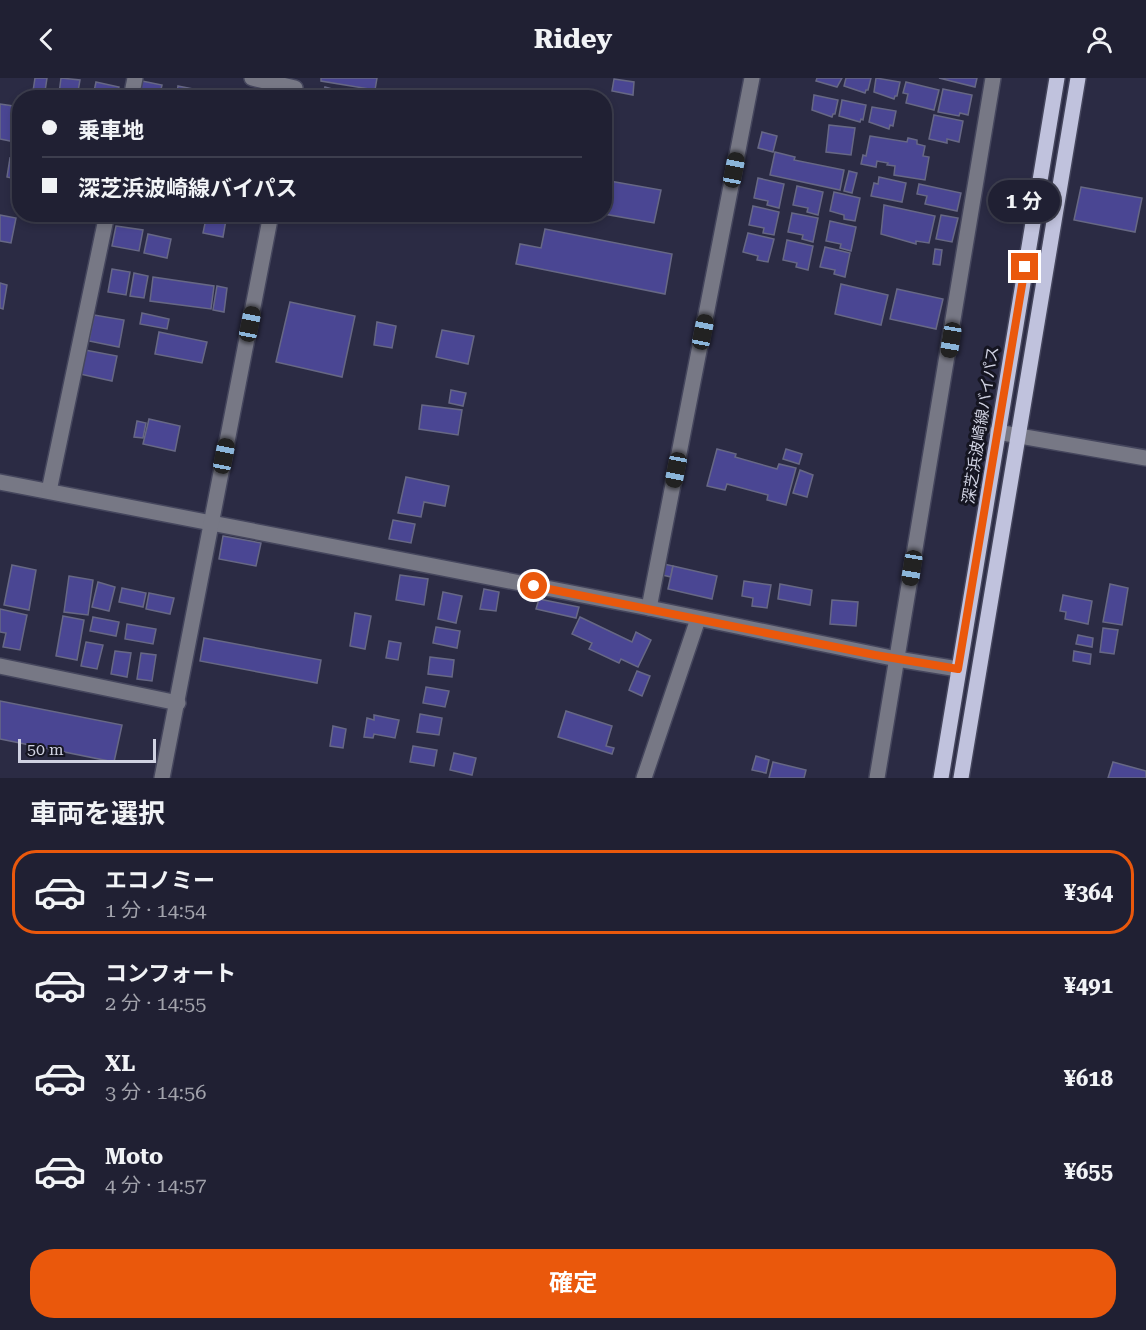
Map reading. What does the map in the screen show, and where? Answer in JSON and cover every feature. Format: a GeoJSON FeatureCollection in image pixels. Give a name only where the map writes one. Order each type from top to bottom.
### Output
{"type":"FeatureCollection","features":[{"type":"Feature","properties":{"kind":"main road","name":"深芝浜波崎線バイパス"},"geometry":{"type":"LineString","coordinates":[[941,778],[1057,78]]}},
{"type":"Feature","properties":{"kind":"main road"},"geometry":{"type":"LineString","coordinates":[[961,778],[1078,78]]}},
{"type":"Feature","properties":{"kind":"street"},"geometry":{"type":"LineString","coordinates":[[252,78],[295,88]]}},
{"type":"Feature","properties":{"kind":"street"},"geometry":{"type":"LineString","coordinates":[[649,608],[752,78]]}},
{"type":"Feature","properties":{"kind":"street"},"geometry":{"type":"LineString","coordinates":[[877,778],[993,78]]}},
{"type":"Feature","properties":{"kind":"street"},"geometry":{"type":"LineString","coordinates":[[49,491],[105,222]]}},
{"type":"Feature","properties":{"kind":"street"},"geometry":{"type":"LineString","coordinates":[[162,778],[269,222]]}},
{"type":"Feature","properties":{"kind":"street"},"geometry":{"type":"LineString","coordinates":[[998,432],[1146,458]]}},
{"type":"Feature","properties":{"kind":"street"},"geometry":{"type":"LineString","coordinates":[[0,482],[649,608],[897,659],[958,669]]}},
{"type":"Feature","properties":{"kind":"street"},"geometry":{"type":"LineString","coordinates":[[644,778],[698,619]]}},
{"type":"Feature","properties":{"kind":"street"},"geometry":{"type":"LineString","coordinates":[[0,666],[178,703]]}},
{"type":"Feature","properties":{"kind":"building"},"geometry":{"type":"Polygon","coordinates":[[[35,78],[47,78],[45,90],[33,90],[35,78]]]}},
{"type":"Feature","properties":{"kind":"building"},"geometry":{"type":"Polygon","coordinates":[[[61,78],[80,80],[78,90],[60,90],[61,78]]]}},
{"type":"Feature","properties":{"kind":"building"},"geometry":{"type":"Polygon","coordinates":[[[321,78],[377,78],[375,90],[321,81],[321,78]]]}},
{"type":"Feature","properties":{"kind":"building"},"geometry":{"type":"Polygon","coordinates":[[[817,78],[842,78],[837,87],[816,81],[817,78]]]}},
{"type":"Feature","properties":{"kind":"building"},"geometry":{"type":"Polygon","coordinates":[[[846,78],[871,78],[868,90],[865,93],[844,86],[846,78]]]}},
{"type":"Feature","properties":{"kind":"building"},"geometry":{"type":"Polygon","coordinates":[[[876,78],[900,82],[897,96],[894,99],[874,92],[876,78]]]}},
{"type":"Feature","properties":{"kind":"building"},"geometry":{"type":"Polygon","coordinates":[[[939,78],[977,78],[975,87],[939,78]]]}},
{"type":"Feature","properties":{"kind":"building"},"geometry":{"type":"Polygon","coordinates":[[[614,79],[634,82],[633,95],[612,91],[614,79]]]}},
{"type":"Feature","properties":{"kind":"building"},"geometry":{"type":"Polygon","coordinates":[[[142,81],[162,85],[161,90],[140,90],[142,81]]]}},
{"type":"Feature","properties":{"kind":"building"},"geometry":{"type":"Polygon","coordinates":[[[96,82],[119,87],[118,90],[94,90],[96,82]]]}},
{"type":"Feature","properties":{"kind":"building"},"geometry":{"type":"Polygon","coordinates":[[[906,82],[939,90],[934,110],[906,103],[908,94],[903,93],[906,82]]]}},
{"type":"Feature","properties":{"kind":"building"},"geometry":{"type":"Polygon","coordinates":[[[178,86],[198,90],[177,90],[178,86]]]}},
{"type":"Feature","properties":{"kind":"building"},"geometry":{"type":"Polygon","coordinates":[[[943,89],[972,95],[968,115],[960,113],[959,116],[938,112],[943,89]]]}},
{"type":"Feature","properties":{"kind":"building"},"geometry":{"type":"Polygon","coordinates":[[[814,95],[838,100],[835,114],[832,117],[812,110],[814,95]]]}},
{"type":"Feature","properties":{"kind":"building"},"geometry":{"type":"Polygon","coordinates":[[[842,100],[866,105],[863,120],[861,119],[860,122],[839,116],[842,100]]]}},
{"type":"Feature","properties":{"kind":"building"},"geometry":{"type":"Polygon","coordinates":[[[0,104],[12,106],[12,141],[0,139],[0,104]]]}},
{"type":"Feature","properties":{"kind":"building"},"geometry":{"type":"Polygon","coordinates":[[[872,107],[896,111],[893,126],[890,125],[889,129],[869,122],[872,107]]]}},
{"type":"Feature","properties":{"kind":"building"},"geometry":{"type":"Polygon","coordinates":[[[934,115],[963,121],[959,142],[947,139],[947,143],[929,139],[934,115]]]}},
{"type":"Feature","properties":{"kind":"building"},"geometry":{"type":"Polygon","coordinates":[[[829,125],[855,128],[851,155],[826,152],[829,125]]]}},
{"type":"Feature","properties":{"kind":"building"},"geometry":{"type":"Polygon","coordinates":[[[762,132],[777,136],[773,152],[758,148],[762,132]]]}},
{"type":"Feature","properties":{"kind":"building"},"geometry":{"type":"Polygon","coordinates":[[[870,136],[907,142],[908,138],[917,140],[917,144],[925,146],[923,156],[929,157],[925,180],[894,175],[895,166],[887,165],[888,163],[877,161],[876,167],[861,164],[863,155],[866,156],[870,136]]]}},
{"type":"Feature","properties":{"kind":"building"},"geometry":{"type":"Polygon","coordinates":[[[775,152],[795,157],[794,160],[844,170],[840,190],[770,175],[775,152]]]}},
{"type":"Feature","properties":{"kind":"building"},"geometry":{"type":"Polygon","coordinates":[[[10,158],[12,158],[12,178],[7,177],[10,158]]]}},
{"type":"Feature","properties":{"kind":"building"},"geometry":{"type":"Polygon","coordinates":[[[849,171],[857,173],[852,193],[844,191],[849,171]]]}},
{"type":"Feature","properties":{"kind":"building"},"geometry":{"type":"Polygon","coordinates":[[[879,177],[906,183],[902,202],[871,196],[874,183],[878,184],[879,177]]]}},
{"type":"Feature","properties":{"kind":"building"},"geometry":{"type":"Polygon","coordinates":[[[758,178],[784,184],[779,208],[767,205],[768,201],[754,198],[758,178]]]}},
{"type":"Feature","properties":{"kind":"building"},"geometry":{"type":"Polygon","coordinates":[[[612,181],[661,190],[654,223],[612,215],[612,181]]]}},
{"type":"Feature","properties":{"kind":"building"},"geometry":{"type":"Polygon","coordinates":[[[919,184],[961,193],[957,211],[925,204],[927,196],[917,194],[919,184]]]}},
{"type":"Feature","properties":{"kind":"building"},"geometry":{"type":"Polygon","coordinates":[[[797,186],[823,192],[818,215],[807,212],[808,208],[793,205],[797,186]]]}},
{"type":"Feature","properties":{"kind":"building"},"geometry":{"type":"Polygon","coordinates":[[[1081,187],[1142,198],[1135,232],[1074,220],[1081,187]]]}},
{"type":"Feature","properties":{"kind":"building"},"geometry":{"type":"Polygon","coordinates":[[[834,192],[860,198],[855,221],[844,219],[844,215],[830,211],[834,192]]]}},
{"type":"Feature","properties":{"kind":"building"},"geometry":{"type":"Polygon","coordinates":[[[884,205],[935,216],[929,243],[916,241],[916,244],[881,234],[884,205]]]}},
{"type":"Feature","properties":{"kind":"building"},"geometry":{"type":"Polygon","coordinates":[[[753,206],[779,212],[774,235],[763,233],[764,228],[749,225],[753,206]]]}},
{"type":"Feature","properties":{"kind":"building"},"geometry":{"type":"Polygon","coordinates":[[[792,213],[818,218],[813,242],[802,239],[803,235],[788,232],[792,213]]]}},
{"type":"Feature","properties":{"kind":"building"},"geometry":{"type":"Polygon","coordinates":[[[0,215],[12,217],[12,222],[15,222],[11,243],[0,241],[0,215]]]}},
{"type":"Feature","properties":{"kind":"building"},"geometry":{"type":"Polygon","coordinates":[[[941,215],[958,218],[952,242],[936,239],[941,215]]]}},
{"type":"Feature","properties":{"kind":"building"},"geometry":{"type":"Polygon","coordinates":[[[830,221],[856,227],[851,251],[840,248],[841,244],[826,241],[830,221]]]}},
{"type":"Feature","properties":{"kind":"building"},"geometry":{"type":"Polygon","coordinates":[[[205,222],[226,222],[223,237],[203,233],[205,222]]]}},
{"type":"Feature","properties":{"kind":"building"},"geometry":{"type":"Polygon","coordinates":[[[116,226],[143,230],[139,251],[112,246],[116,226]]]}},
{"type":"Feature","properties":{"kind":"building"},"geometry":{"type":"Polygon","coordinates":[[[545,229],[672,254],[665,294],[516,264],[520,244],[541,248],[545,229]]]}},
{"type":"Feature","properties":{"kind":"building"},"geometry":{"type":"Polygon","coordinates":[[[748,233],[774,239],[768,262],[757,260],[758,256],[743,252],[748,233]]]}},
{"type":"Feature","properties":{"kind":"building"},"geometry":{"type":"Polygon","coordinates":[[[148,234],[171,239],[167,258],[144,253],[148,234]]]}},
{"type":"Feature","properties":{"kind":"building"},"geometry":{"type":"Polygon","coordinates":[[[787,240],[813,246],[808,270],[796,267],[797,263],[783,260],[787,240]]]}},
{"type":"Feature","properties":{"kind":"building"},"geometry":{"type":"Polygon","coordinates":[[[825,247],[850,253],[845,277],[834,274],[835,270],[820,267],[825,247]]]}},
{"type":"Feature","properties":{"kind":"building"},"geometry":{"type":"Polygon","coordinates":[[[935,249],[942,250],[940,265],[933,264],[935,249]]]}},
{"type":"Feature","properties":{"kind":"building"},"geometry":{"type":"Polygon","coordinates":[[[112,269],[130,272],[126,295],[108,292],[112,269]]]}},
{"type":"Feature","properties":{"kind":"building"},"geometry":{"type":"Polygon","coordinates":[[[134,273],[148,276],[144,298],[130,296],[134,273]]]}},
{"type":"Feature","properties":{"kind":"building"},"geometry":{"type":"Polygon","coordinates":[[[153,277],[214,286],[211,309],[150,301],[153,277]]]}},
{"type":"Feature","properties":{"kind":"building"},"geometry":{"type":"Polygon","coordinates":[[[0,283],[7,285],[3,309],[0,308],[0,283]]]}},
{"type":"Feature","properties":{"kind":"building"},"geometry":{"type":"Polygon","coordinates":[[[841,284],[888,295],[881,325],[835,314],[841,284]]]}},
{"type":"Feature","properties":{"kind":"building"},"geometry":{"type":"Polygon","coordinates":[[[217,286],[227,288],[224,312],[213,310],[217,286]]]}},
{"type":"Feature","properties":{"kind":"building"},"geometry":{"type":"Polygon","coordinates":[[[897,289],[943,299],[936,329],[890,319],[897,289]]]}},
{"type":"Feature","properties":{"kind":"building"},"geometry":{"type":"Polygon","coordinates":[[[290,302],[355,316],[342,377],[276,362],[290,302]]]}},
{"type":"Feature","properties":{"kind":"building"},"geometry":{"type":"Polygon","coordinates":[[[142,313],[169,319],[167,329],[140,324],[142,313]]]}},
{"type":"Feature","properties":{"kind":"building"},"geometry":{"type":"Polygon","coordinates":[[[94,315],[124,320],[119,347],[89,341],[94,315]]]}},
{"type":"Feature","properties":{"kind":"building"},"geometry":{"type":"Polygon","coordinates":[[[377,322],[396,326],[392,348],[374,345],[377,322]]]}},
{"type":"Feature","properties":{"kind":"building"},"geometry":{"type":"Polygon","coordinates":[[[442,330],[474,336],[468,364],[436,357],[442,330]]]}},
{"type":"Feature","properties":{"kind":"building"},"geometry":{"type":"Polygon","coordinates":[[[159,332],[207,342],[202,363],[155,354],[159,332]]]}},
{"type":"Feature","properties":{"kind":"building"},"geometry":{"type":"Polygon","coordinates":[[[85,350],[117,356],[112,381],[80,374],[85,350]]]}},
{"type":"Feature","properties":{"kind":"building"},"geometry":{"type":"Polygon","coordinates":[[[451,390],[466,393],[463,406],[449,403],[451,390]]]}},
{"type":"Feature","properties":{"kind":"building"},"geometry":{"type":"Polygon","coordinates":[[[422,405],[462,410],[458,435],[419,429],[422,405]]]}},
{"type":"Feature","properties":{"kind":"building"},"geometry":{"type":"Polygon","coordinates":[[[149,419],[180,426],[175,451],[143,444],[149,419]]]}},
{"type":"Feature","properties":{"kind":"building"},"geometry":{"type":"Polygon","coordinates":[[[137,421],[146,423],[143,438],[134,437],[137,421]]]}},
{"type":"Feature","properties":{"kind":"building"},"geometry":{"type":"Polygon","coordinates":[[[717,449],[736,454],[735,457],[777,469],[779,464],[796,468],[786,505],[767,500],[768,495],[727,484],[725,490],[707,486],[717,449]]]}},
{"type":"Feature","properties":{"kind":"building"},"geometry":{"type":"Polygon","coordinates":[[[786,449],[802,454],[799,464],[783,459],[786,449]]]}},
{"type":"Feature","properties":{"kind":"building"},"geometry":{"type":"Polygon","coordinates":[[[800,470],[813,475],[807,497],[793,493],[800,470]]]}},
{"type":"Feature","properties":{"kind":"building"},"geometry":{"type":"Polygon","coordinates":[[[406,477],[449,486],[445,506],[424,502],[421,517],[398,513],[406,477]]]}},
{"type":"Feature","properties":{"kind":"building"},"geometry":{"type":"Polygon","coordinates":[[[393,520],[415,524],[411,543],[389,539],[393,520]]]}},
{"type":"Feature","properties":{"kind":"building"},"geometry":{"type":"Polygon","coordinates":[[[223,536],[261,543],[256,566],[219,559],[223,536]]]}},
{"type":"Feature","properties":{"kind":"building"},"geometry":{"type":"Polygon","coordinates":[[[664,564],[673,566],[671,577],[662,575],[664,564]]]}},
{"type":"Feature","properties":{"kind":"building"},"geometry":{"type":"Polygon","coordinates":[[[12,565],[36,570],[29,610],[4,605],[12,565]]]}},
{"type":"Feature","properties":{"kind":"building"},"geometry":{"type":"Polygon","coordinates":[[[673,566],[717,576],[712,599],[668,589],[673,566]]]}},
{"type":"Feature","properties":{"kind":"building"},"geometry":{"type":"Polygon","coordinates":[[[400,575],[428,579],[424,605],[396,600],[400,575]]]}},
{"type":"Feature","properties":{"kind":"building"},"geometry":{"type":"Polygon","coordinates":[[[69,576],[93,580],[88,615],[64,612],[69,576]]]}},
{"type":"Feature","properties":{"kind":"building"},"geometry":{"type":"Polygon","coordinates":[[[744,581],[771,585],[767,608],[752,606],[753,598],[742,596],[744,581]]]}},
{"type":"Feature","properties":{"kind":"building"},"geometry":{"type":"Polygon","coordinates":[[[98,582],[115,587],[109,611],[92,607],[98,582]]]}},
{"type":"Feature","properties":{"kind":"building"},"geometry":{"type":"Polygon","coordinates":[[[780,584],[812,590],[810,605],[778,599],[780,584]]]}},
{"type":"Feature","properties":{"kind":"building"},"geometry":{"type":"Polygon","coordinates":[[[1110,584],[1128,588],[1122,625],[1103,622],[1110,584]]]}},
{"type":"Feature","properties":{"kind":"building"},"geometry":{"type":"Polygon","coordinates":[[[122,588],[146,593],[143,607],[119,602],[122,588]]]}},
{"type":"Feature","properties":{"kind":"building"},"geometry":{"type":"Polygon","coordinates":[[[484,589],[499,592],[496,611],[480,609],[484,589]]]}},
{"type":"Feature","properties":{"kind":"building"},"geometry":{"type":"Polygon","coordinates":[[[443,592],[462,596],[456,623],[438,619],[443,592]]]}},
{"type":"Feature","properties":{"kind":"building"},"geometry":{"type":"Polygon","coordinates":[[[149,593],[174,598],[170,614],[146,609],[149,593]]]}},
{"type":"Feature","properties":{"kind":"building"},"geometry":{"type":"Polygon","coordinates":[[[1063,595],[1092,601],[1088,624],[1065,619],[1066,612],[1060,611],[1063,595]]]}},
{"type":"Feature","properties":{"kind":"building"},"geometry":{"type":"Polygon","coordinates":[[[539,599],[579,607],[576,618],[536,609],[539,599]]]}},
{"type":"Feature","properties":{"kind":"building"},"geometry":{"type":"Polygon","coordinates":[[[832,600],[858,602],[856,626],[830,624],[832,600]]]}},
{"type":"Feature","properties":{"kind":"building"},"geometry":{"type":"Polygon","coordinates":[[[0,609],[27,615],[20,650],[3,647],[6,633],[0,632],[0,609]]]}},
{"type":"Feature","properties":{"kind":"building"},"geometry":{"type":"Polygon","coordinates":[[[355,613],[371,616],[365,649],[350,646],[355,613]]]}},
{"type":"Feature","properties":{"kind":"building"},"geometry":{"type":"Polygon","coordinates":[[[63,616],[84,620],[77,660],[56,656],[63,616]]]}},
{"type":"Feature","properties":{"kind":"building"},"geometry":{"type":"Polygon","coordinates":[[[93,617],[119,622],[116,636],[90,631],[93,617]]]}},
{"type":"Feature","properties":{"kind":"building"},"geometry":{"type":"Polygon","coordinates":[[[580,617],[632,642],[636,632],[651,640],[638,667],[621,659],[619,663],[589,649],[592,643],[572,634],[580,617]]]}},
{"type":"Feature","properties":{"kind":"building"},"geometry":{"type":"Polygon","coordinates":[[[127,624],[156,629],[153,644],[125,639],[127,624]]]}},
{"type":"Feature","properties":{"kind":"building"},"geometry":{"type":"Polygon","coordinates":[[[436,627],[460,631],[457,648],[433,643],[436,627]]]}},
{"type":"Feature","properties":{"kind":"building"},"geometry":{"type":"Polygon","coordinates":[[[1103,628],[1118,630],[1114,654],[1100,652],[1103,628]]]}},
{"type":"Feature","properties":{"kind":"building"},"geometry":{"type":"Polygon","coordinates":[[[1078,635],[1093,638],[1092,647],[1076,644],[1078,635]]]}},
{"type":"Feature","properties":{"kind":"building"},"geometry":{"type":"Polygon","coordinates":[[[204,638],[321,660],[317,683],[200,661],[204,638]]]}},
{"type":"Feature","properties":{"kind":"building"},"geometry":{"type":"Polygon","coordinates":[[[389,641],[401,643],[398,660],[386,658],[389,641]]]}},
{"type":"Feature","properties":{"kind":"building"},"geometry":{"type":"Polygon","coordinates":[[[86,642],[103,645],[97,669],[81,666],[86,642]]]}},
{"type":"Feature","properties":{"kind":"building"},"geometry":{"type":"Polygon","coordinates":[[[115,651],[131,653],[127,677],[111,674],[115,651]]]}},
{"type":"Feature","properties":{"kind":"building"},"geometry":{"type":"Polygon","coordinates":[[[1074,651],[1091,654],[1090,664],[1073,661],[1074,651]]]}},
{"type":"Feature","properties":{"kind":"building"},"geometry":{"type":"Polygon","coordinates":[[[141,653],[156,655],[152,681],[137,679],[141,653]]]}},
{"type":"Feature","properties":{"kind":"building"},"geometry":{"type":"Polygon","coordinates":[[[430,657],[454,660],[452,677],[428,674],[430,657]]]}},
{"type":"Feature","properties":{"kind":"building"},"geometry":{"type":"Polygon","coordinates":[[[637,671],[650,676],[642,696],[629,690],[637,671]]]}},
{"type":"Feature","properties":{"kind":"building"},"geometry":{"type":"Polygon","coordinates":[[[426,687],[449,691],[445,707],[423,703],[426,687]]]}},
{"type":"Feature","properties":{"kind":"building"},"geometry":{"type":"Polygon","coordinates":[[[0,701],[122,725],[114,762],[0,739],[0,701]]]}},
{"type":"Feature","properties":{"kind":"building"},"geometry":{"type":"Polygon","coordinates":[[[566,711],[612,726],[606,746],[614,748],[612,754],[558,737],[566,711]]]}},
{"type":"Feature","properties":{"kind":"building"},"geometry":{"type":"Polygon","coordinates":[[[420,714],[442,718],[439,735],[417,732],[420,714]]]}},
{"type":"Feature","properties":{"kind":"building"},"geometry":{"type":"Polygon","coordinates":[[[374,715],[399,720],[395,738],[374,734],[373,738],[364,737],[367,718],[374,720],[374,715]]]}},
{"type":"Feature","properties":{"kind":"building"},"geometry":{"type":"Polygon","coordinates":[[[333,726],[346,729],[343,748],[330,746],[333,726]]]}},
{"type":"Feature","properties":{"kind":"building"},"geometry":{"type":"Polygon","coordinates":[[[413,746],[437,750],[434,766],[410,762],[413,746]]]}},
{"type":"Feature","properties":{"kind":"building"},"geometry":{"type":"Polygon","coordinates":[[[454,753],[476,758],[472,775],[450,770],[454,753]]]}},
{"type":"Feature","properties":{"kind":"building"},"geometry":{"type":"Polygon","coordinates":[[[756,756],[769,760],[766,773],[752,770],[756,756]]]}},
{"type":"Feature","properties":{"kind":"building"},"geometry":{"type":"Polygon","coordinates":[[[773,762],[806,770],[804,778],[769,778],[773,762]]]}},
{"type":"Feature","properties":{"kind":"building"},"geometry":{"type":"Polygon","coordinates":[[[1113,762],[1146,771],[1146,778],[1108,778],[1113,762]]]}},
{"type":"Feature","properties":{"kind":"route"},"geometry":{"type":"LineString","coordinates":[[534,586],[875,655],[958,669],[1025,267]]}}]}
